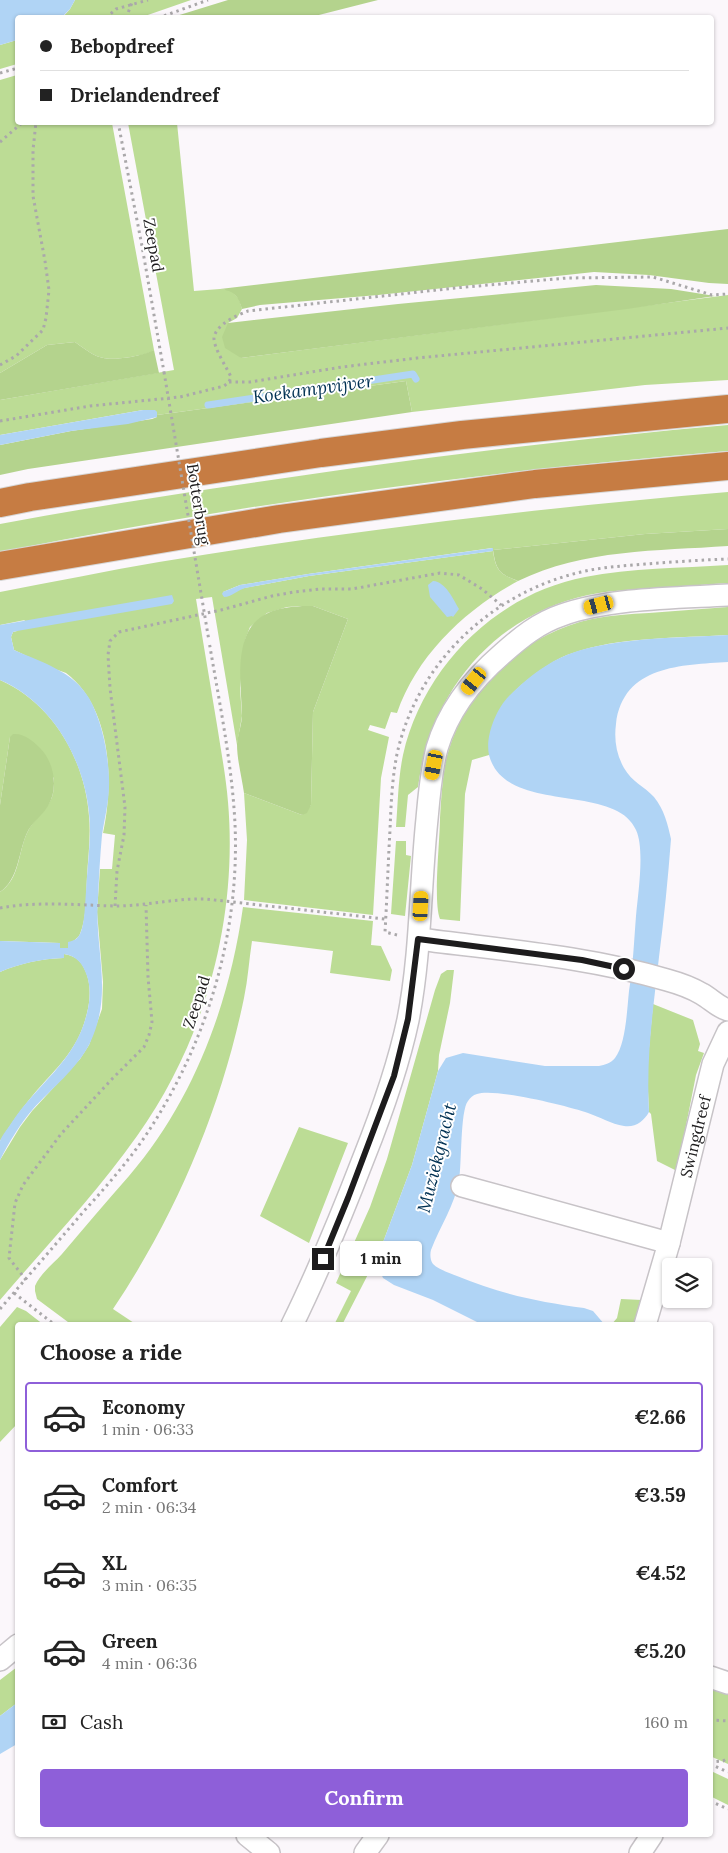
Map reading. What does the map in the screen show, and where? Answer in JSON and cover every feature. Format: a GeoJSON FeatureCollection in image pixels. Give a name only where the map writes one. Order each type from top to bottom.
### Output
{"type":"FeatureCollection","features":[{"type":"Feature","properties":{"kind":"highway"},"geometry":{"type":"LineString","coordinates":[[0,503],[340,450],[462,435],[728,409]]}},
{"type":"Feature","properties":{"kind":"highway"},"geometry":{"type":"LineString","coordinates":[[0,566],[289,517],[536,484],[728,466]]}},
{"type":"Feature","properties":{"kind":"street"},"geometry":{"type":"LineString","coordinates":[[293,1322],[316,1275],[348,1198],[394,1076],[408,1019],[418,939],[431,783],[438,747],[450,718],[465,693],[484,669],[539,625],[562,615],[599,605],[728,594]]}},
{"type":"Feature","properties":{"kind":"street"},"geometry":{"type":"LineString","coordinates":[[418,939],[582,960],[624,969],[668,980],[703,994],[722,1008],[728,1010]]}},
{"type":"Feature","properties":{"kind":"street","name":"Swingdreef"},"geometry":{"type":"LineString","coordinates":[[645,1322],[669,1243],[713,1064],[728,1032]]}},
{"type":"Feature","properties":{"kind":"street"},"geometry":{"type":"LineString","coordinates":[[462,1186],[669,1243]]}},
{"type":"Feature","properties":{"kind":"street"},"geometry":{"type":"LineString","coordinates":[[0,1660],[15,1648]]}},
{"type":"Feature","properties":{"kind":"street"},"geometry":{"type":"LineString","coordinates":[[713,1678],[728,1683]]}},
{"type":"Feature","properties":{"kind":"street"},"geometry":{"type":"LineString","coordinates":[[249,1837],[269,1853]]}},
{"type":"Feature","properties":{"kind":"street"},"geometry":{"type":"LineString","coordinates":[[365,1853],[377,1837]]}},
{"type":"Feature","properties":{"kind":"street"},"geometry":{"type":"LineString","coordinates":[[640,1853],[651,1837]]}},
{"type":"Feature","properties":{"kind":"path"},"geometry":{"type":"LineString","coordinates":[[127,15],[133,0]]}},
{"type":"Feature","properties":{"kind":"path"},"geometry":{"type":"LineString","coordinates":[[109,15],[116,9],[148,0]]}},
{"type":"Feature","properties":{"kind":"path"},"geometry":{"type":"LineString","coordinates":[[166,15],[208,0]]}},
{"type":"Feature","properties":{"kind":"path"},"geometry":{"type":"LineString","coordinates":[[0,73],[15,69]]}},
{"type":"Feature","properties":{"kind":"path"},"geometry":{"type":"LineString","coordinates":[[0,142],[20,125]]}},
{"type":"Feature","properties":{"kind":"path"},"geometry":{"type":"LineString","coordinates":[[0,365],[16,356],[43,330],[46,318],[49,290],[33,196],[36,125]]}},
{"type":"Feature","properties":{"kind":"path","name":"Zeepad"},"geometry":{"type":"LineString","coordinates":[[119,125],[164,372]]}},
{"type":"Feature","properties":{"kind":"path"},"geometry":{"type":"LineString","coordinates":[[0,421],[90,406],[180,398],[224,386],[231,377],[215,345],[214,337],[233,316],[248,311],[455,288],[567,278],[653,277],[712,295],[728,294]]}},
{"type":"Feature","properties":{"kind":"path"},"geometry":{"type":"LineString","coordinates":[[229,382],[250,382],[342,367],[417,358],[728,328]]}},
{"type":"Feature","properties":{"kind":"path","name":"Botterbrug"},"geometry":{"type":"LineString","coordinates":[[164,372],[209,641]]}},
{"type":"Feature","properties":{"kind":"path"},"geometry":{"type":"LineString","coordinates":[[114,906],[117,871],[124,835],[125,807],[110,688],[108,655],[110,641],[119,632],[221,610],[272,596],[321,589],[352,589],[440,573],[459,575],[482,589],[501,606]]}},
{"type":"Feature","properties":{"kind":"path","name":"Zeepad"},"geometry":{"type":"LineString","coordinates":[[0,1309],[117,1173],[143,1139],[166,1104],[186,1066],[210,1004],[225,948],[233,902],[235,825],[232,791],[209,641]]}},
{"type":"Feature","properties":{"kind":"path"},"geometry":{"type":"LineString","coordinates":[[0,908],[24,904],[146,905],[186,899],[233,902],[386,919]]}},
{"type":"Feature","properties":{"kind":"path"},"geometry":{"type":"LineString","coordinates":[[26,1280],[9,1258],[15,1204],[23,1185],[62,1134],[144,1047],[150,1036],[152,1022],[148,977],[146,905]]}},
{"type":"Feature","properties":{"kind":"path"},"geometry":{"type":"LineString","coordinates":[[14,1293],[51,1322]]}},
{"type":"Feature","properties":{"kind":"path"},"geometry":{"type":"LineString","coordinates":[[713,1720],[728,1722]]}},
{"type":"Feature","properties":{"kind":"path"},"geometry":{"type":"LineString","coordinates":[[713,1763],[728,1758]]}},
{"type":"Feature","properties":{"kind":"path"},"geometry":{"type":"LineString","coordinates":[[713,1764],[728,1772]]}},
{"type":"Feature","properties":{"kind":"path"},"geometry":{"type":"LineString","coordinates":[[713,1802],[728,1809]]}},
{"type":"Feature","properties":{"kind":"green space"},"geometry":{"type":"Polygon","coordinates":[[[75,0],[191,0],[148,15],[65,15],[75,0]]]}},
{"type":"Feature","properties":{"kind":"green space"},"geometry":{"type":"Polygon","coordinates":[[[228,0],[378,0],[319,15],[179,15],[228,0]]]}},
{"type":"Feature","properties":{"kind":"green space"},"geometry":{"type":"Polygon","coordinates":[[[15,41],[15,65],[0,69],[0,45],[15,41]]]}},
{"type":"Feature","properties":{"kind":"green space"},"geometry":{"type":"Polygon","coordinates":[[[15,76],[15,125],[112,125],[154,350],[151,352],[113,359],[95,355],[75,342],[47,345],[0,373],[0,80],[15,76]]]}},
{"type":"Feature","properties":{"kind":"green space"},"geometry":{"type":"Polygon","coordinates":[[[128,125],[177,125],[194,291],[231,290],[239,299],[242,309],[237,318],[228,323],[241,358],[728,295],[728,380],[645,385],[412,412],[406,381],[157,415],[157,412],[143,410],[0,435],[0,400],[174,370],[128,125]]]}},
{"type":"Feature","properties":{"kind":"green space"},"geometry":{"type":"Polygon","coordinates":[[[728,229],[728,284],[649,275],[594,272],[378,295],[260,305],[242,309],[235,294],[220,289],[728,229]]]}},
{"type":"Feature","properties":{"kind":"green space"},"geometry":{"type":"Polygon","coordinates":[[[596,285],[671,289],[715,296],[241,358],[225,348],[222,337],[228,323],[596,285]]]}},
{"type":"Feature","properties":{"kind":"green space"},"geometry":{"type":"Polygon","coordinates":[[[75,342],[95,355],[113,359],[131,357],[154,350],[159,373],[0,400],[0,373],[47,345],[75,342]]]}},
{"type":"Feature","properties":{"kind":"green space"},"geometry":{"type":"Polygon","coordinates":[[[406,381],[412,412],[28,469],[0,475],[0,445],[71,431],[152,419],[157,417],[157,415],[406,381]]]}},
{"type":"Feature","properties":{"kind":"green space"},"geometry":{"type":"Polygon","coordinates":[[[728,425],[728,451],[545,468],[362,491],[181,519],[0,552],[0,524],[44,516],[310,474],[587,439],[728,425]]]}},
{"type":"Feature","properties":{"kind":"green space"},"geometry":{"type":"Polygon","coordinates":[[[728,492],[728,529],[645,534],[493,550],[492,548],[240,585],[223,592],[309,576],[493,551],[497,567],[500,571],[518,581],[480,606],[445,636],[417,672],[397,713],[391,712],[385,729],[370,725],[368,730],[389,737],[381,778],[373,915],[244,900],[247,840],[244,793],[302,815],[311,805],[313,712],[348,619],[313,606],[287,607],[267,613],[250,627],[245,640],[240,688],[242,716],[237,745],[212,597],[196,599],[223,764],[228,802],[230,846],[228,890],[222,934],[212,977],[198,1019],[181,1060],[161,1099],[137,1136],[88,1199],[0,1300],[0,1160],[32,1111],[80,1059],[89,1045],[102,1009],[103,982],[97,912],[100,869],[112,869],[115,835],[103,833],[108,791],[108,769],[106,747],[101,726],[93,706],[81,688],[66,673],[14,650],[11,637],[13,632],[17,631],[25,620],[0,625],[0,592],[159,562],[372,530],[586,505],[728,492]]]}},
{"type":"Feature","properties":{"kind":"green space"},"geometry":{"type":"Polygon","coordinates":[[[728,529],[728,546],[621,553],[595,557],[543,571],[518,581],[506,576],[497,567],[493,550],[645,534],[728,529]]]}},
{"type":"Feature","properties":{"kind":"green space"},"geometry":{"type":"Polygon","coordinates":[[[728,565],[728,583],[616,591],[588,595],[554,605],[523,621],[496,640],[472,664],[452,690],[436,720],[425,753],[418,787],[408,795],[405,827],[396,827],[403,755],[413,723],[427,692],[446,664],[468,639],[494,618],[522,600],[552,586],[585,577],[638,570],[728,565]]]}},
{"type":"Feature","properties":{"kind":"green space"},"geometry":{"type":"Polygon","coordinates":[[[302,606],[313,606],[348,619],[313,712],[311,805],[307,813],[302,815],[244,793],[237,744],[242,718],[241,658],[249,631],[257,621],[268,613],[302,606]]]}},
{"type":"Feature","properties":{"kind":"green space"},"geometry":{"type":"Polygon","coordinates":[[[728,607],[728,635],[649,639],[590,648],[567,655],[550,664],[512,694],[499,711],[495,720],[489,755],[472,760],[465,794],[460,921],[440,919],[437,899],[437,871],[441,798],[445,765],[453,739],[464,714],[479,691],[518,653],[541,638],[566,627],[592,619],[620,615],[728,607]]]}},
{"type":"Feature","properties":{"kind":"green space"},"geometry":{"type":"Polygon","coordinates":[[[0,680],[19,690],[36,703],[50,718],[73,754],[81,774],[86,795],[90,832],[85,913],[80,934],[68,948],[60,948],[59,943],[0,941],[0,892],[7,887],[15,873],[24,840],[30,828],[50,802],[54,778],[10,737],[0,805],[0,680]]]}},
{"type":"Feature","properties":{"kind":"green space"},"geometry":{"type":"Polygon","coordinates":[[[13,734],[28,738],[45,754],[52,768],[54,783],[48,806],[27,833],[15,873],[6,887],[0,892],[0,805],[10,737],[13,734]]]}},
{"type":"Feature","properties":{"kind":"green space"},"geometry":{"type":"Polygon","coordinates":[[[396,841],[406,841],[406,855],[411,856],[405,916],[391,914],[396,841]]]}},
{"type":"Feature","properties":{"kind":"green space"},"geometry":{"type":"Polygon","coordinates":[[[243,907],[373,921],[371,945],[381,946],[392,970],[390,981],[330,973],[333,951],[252,941],[245,991],[234,1039],[223,1080],[194,1160],[157,1236],[113,1309],[132,1322],[68,1322],[37,1299],[35,1286],[43,1273],[62,1254],[129,1176],[152,1147],[172,1116],[205,1050],[218,1015],[237,944],[243,907]]]}},
{"type":"Feature","properties":{"kind":"green space"},"geometry":{"type":"Polygon","coordinates":[[[64,954],[73,956],[79,961],[87,975],[90,989],[89,1004],[83,1027],[78,1039],[64,1060],[25,1105],[0,1141],[0,972],[31,962],[63,958],[64,954]]]}},
{"type":"Feature","properties":{"kind":"green space"},"geometry":{"type":"Polygon","coordinates":[[[447,970],[454,970],[450,1003],[439,1055],[438,1071],[412,1165],[379,1253],[344,1322],[336,1322],[351,1291],[336,1283],[370,1207],[387,1159],[441,974],[447,970]]]}},
{"type":"Feature","properties":{"kind":"green space"},"geometry":{"type":"Polygon","coordinates":[[[653,1004],[693,1020],[700,1044],[698,1051],[704,1053],[696,1075],[677,1171],[657,1161],[651,1114],[649,1112],[647,1070],[653,1004]]]}},
{"type":"Feature","properties":{"kind":"green space"},"geometry":{"type":"Polygon","coordinates":[[[299,1127],[348,1143],[309,1243],[260,1216],[299,1127]]]}},
{"type":"Feature","properties":{"kind":"green space"},"geometry":{"type":"Polygon","coordinates":[[[621,1299],[642,1300],[636,1322],[614,1322],[617,1318],[621,1299]]]}},
{"type":"Feature","properties":{"kind":"green space"},"geometry":{"type":"Polygon","coordinates":[[[17,1307],[26,1311],[40,1322],[15,1322],[15,1426],[0,1442],[0,1327],[17,1307]]]}},
{"type":"Feature","properties":{"kind":"green space"},"geometry":{"type":"Polygon","coordinates":[[[15,1669],[15,1705],[0,1716],[0,1680],[15,1669]]]}},
{"type":"Feature","properties":{"kind":"green space"},"geometry":{"type":"Polygon","coordinates":[[[713,1689],[728,1692],[728,1764],[713,1757],[713,1689]]]}},
{"type":"Feature","properties":{"kind":"green space"},"geometry":{"type":"Polygon","coordinates":[[[713,1772],[728,1779],[728,1805],[713,1798],[713,1772]]]}},
{"type":"Feature","properties":{"kind":"water"},"geometry":{"type":"Polygon","coordinates":[[[0,0],[75,0],[64,15],[15,15],[15,41],[0,45],[0,0]]]}},
{"type":"Feature","properties":{"kind":"water"},"geometry":{"type":"Polygon","coordinates":[[[143,410],[155,410],[157,417],[128,424],[71,431],[0,445],[0,435],[143,410]]]}},
{"type":"Feature","properties":{"kind":"water"},"geometry":{"type":"Polygon","coordinates":[[[493,548],[493,551],[309,576],[245,588],[227,597],[224,597],[222,594],[240,585],[493,548]]]}},
{"type":"Feature","properties":{"kind":"water"},"geometry":{"type":"Polygon","coordinates":[[[433,581],[442,584],[452,596],[459,609],[453,617],[447,617],[430,597],[428,585],[433,581]]]}},
{"type":"Feature","properties":{"kind":"water"},"geometry":{"type":"Polygon","coordinates":[[[172,595],[174,601],[172,604],[17,631],[13,632],[11,637],[14,650],[56,668],[74,681],[89,698],[104,737],[109,785],[102,835],[97,917],[102,989],[97,1024],[85,1052],[64,1078],[28,1115],[15,1133],[0,1160],[0,1141],[4,1134],[22,1108],[55,1071],[74,1045],[82,1030],[90,994],[84,968],[79,961],[69,955],[64,954],[64,958],[39,960],[0,972],[0,941],[60,943],[60,948],[68,948],[68,942],[78,937],[84,916],[90,828],[88,805],[83,783],[76,761],[66,740],[38,705],[20,691],[0,680],[0,625],[172,595]]]}},
{"type":"Feature","properties":{"kind":"water","name":"Muziekgracht"},"geometry":{"type":"Polygon","coordinates":[[[728,635],[728,662],[674,667],[642,679],[630,690],[621,705],[616,724],[616,746],[621,763],[627,773],[654,797],[665,817],[671,839],[651,1034],[648,1072],[649,1112],[639,1123],[632,1126],[624,1126],[549,1102],[499,1093],[477,1094],[473,1096],[465,1107],[457,1189],[431,1252],[433,1264],[445,1271],[504,1292],[535,1300],[584,1308],[593,1311],[602,1322],[477,1322],[433,1300],[394,1285],[383,1278],[378,1266],[379,1253],[412,1165],[438,1071],[446,1058],[463,1053],[545,1066],[599,1066],[608,1064],[613,1060],[622,1044],[625,1026],[640,860],[639,838],[636,830],[624,815],[606,807],[584,801],[537,793],[516,786],[499,774],[489,755],[490,732],[500,708],[515,690],[539,670],[560,658],[598,646],[665,638],[728,635]]]}},
{"type":"Feature","properties":{"kind":"water"},"geometry":{"type":"Polygon","coordinates":[[[15,1705],[15,1745],[0,1754],[0,1716],[15,1705]]]}},
{"type":"Feature","properties":{"kind":"waterway","name":"Koekampvijver"},"geometry":{"type":"LineString","coordinates":[[208,405],[413,374],[416,379]]}},
{"type":"Feature","properties":{"kind":"route"},"geometry":{"type":"LineString","coordinates":[[323,1259],[394,1076],[408,1019],[418,939],[582,960],[624,969]]}}]}
